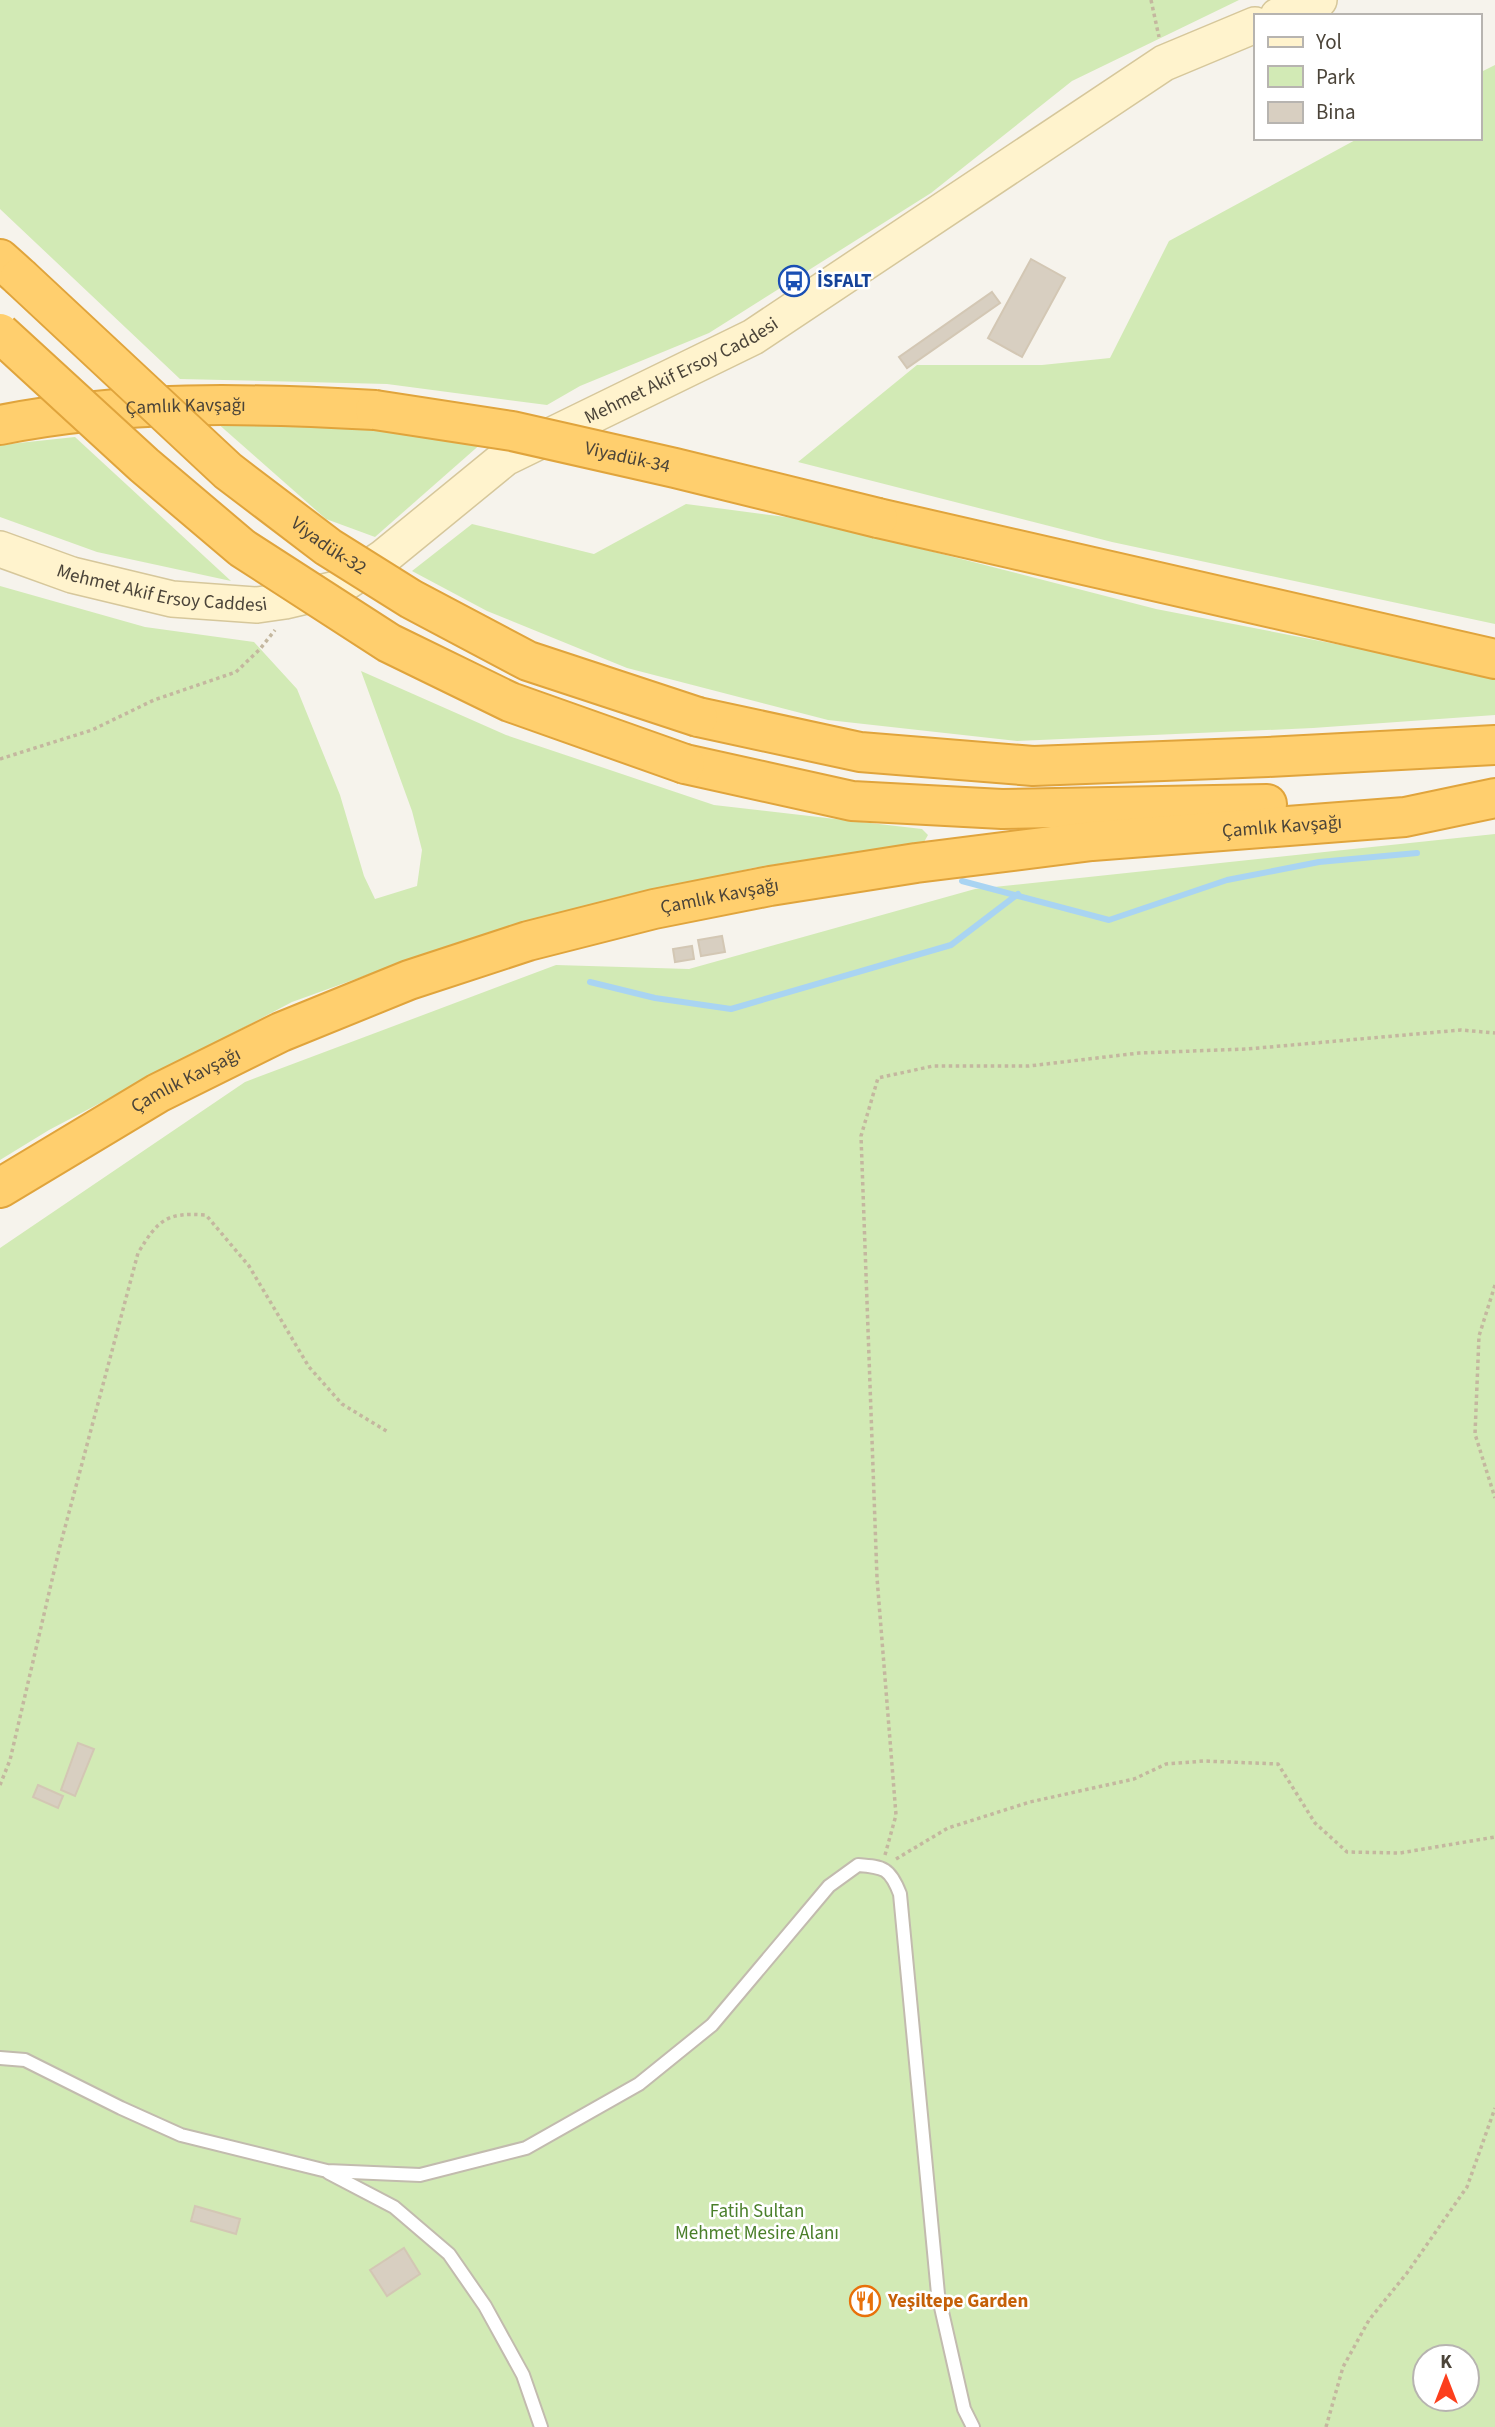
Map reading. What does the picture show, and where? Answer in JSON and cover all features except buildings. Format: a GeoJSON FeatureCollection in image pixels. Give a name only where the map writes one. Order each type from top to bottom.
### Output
{"type":"FeatureCollection","features":[{"type":"Feature","properties":{"kind":"highway","name":"Viyadük-32"},"geometry":{"type":"LineString","coordinates":[[10,268],[228,471],[327,547],[411,599],[528,661],[698,718],[860,752],[1033,766],[1495,745]]}},
{"type":"Feature","properties":{"kind":"highway","name":"Çamlık Kavşağı"},"geometry":{"type":"LineString","coordinates":[[0,333],[144,465],[242,548],[390,643],[510,702],[685,764],[852,801],[1002,809],[1495,798]]}},
{"type":"Feature","properties":{"kind":"highway","name":"Çamlık Kavşağı"},"geometry":{"type":"LineString","coordinates":[[0,425],[134,406],[270,404],[375,410]]}},
{"type":"Feature","properties":{"kind":"highway","name":"Viyadük-34"},"geometry":{"type":"LineString","coordinates":[[375,410],[512,431],[1495,659]]}},
{"type":"Feature","properties":{"kind":"highway","name":"Çamlık Kavşağı"},"geometry":{"type":"LineString","coordinates":[[0,1188],[158,1093],[281,1032],[409,981],[528,941],[680,904],[770,886],[916,863],[1092,841],[1405,817],[1495,798]]}},
{"type":"Feature","properties":{"kind":"main road"},"geometry":{"type":"LineString","coordinates":[[1283,14],[1319,0]]}},
{"type":"Feature","properties":{"kind":"main road","name":"Mehmet Akif Ersoy Caddesi"},"geometry":{"type":"LineString","coordinates":[[0,549],[72,575],[172,599],[257,605],[336,589],[384,557],[505,458],[753,337],[1164,63],[1254,25]]}},
{"type":"Feature","properties":{"kind":"lane"},"geometry":{"type":"LineString","coordinates":[[0,2058],[25,2060],[181,2135],[327,2171],[420,2175],[526,2148],[639,2084],[712,2025],[829,1886],[858,1865],[882,1867],[894,1878],[900,1894],[938,2294],[964,2409],[973,2427]]}},
{"type":"Feature","properties":{"kind":"lane"},"geometry":{"type":"LineString","coordinates":[[327,2171],[394,2207],[449,2254],[485,2306],[523,2375],[541,2427]]}},
{"type":"Feature","properties":{"kind":"path"},"geometry":{"type":"LineString","coordinates":[[1151,0],[1164,63]]}},
{"type":"Feature","properties":{"kind":"path"},"geometry":{"type":"LineString","coordinates":[[0,759],[92,730],[154,700],[236,672],[260,649],[280,622],[285,601]]}},
{"type":"Feature","properties":{"kind":"path"},"geometry":{"type":"LineString","coordinates":[[882,1867],[896,1815],[877,1578],[862,1136],[878,1078],[933,1066],[1029,1066],[1139,1053],[1247,1049],[1461,1030],[1495,1032]]}},
{"type":"Feature","properties":{"kind":"path"},"geometry":{"type":"LineString","coordinates":[[0,1785],[10,1760],[59,1550],[138,1253],[153,1228],[179,1213],[206,1215],[249,1266],[309,1367],[342,1404],[388,1432]]}},
{"type":"Feature","properties":{"kind":"path"},"geometry":{"type":"LineString","coordinates":[[1495,1286],[1479,1336],[1475,1434],[1495,1498]]}},
{"type":"Feature","properties":{"kind":"path"},"geometry":{"type":"LineString","coordinates":[[882,1867],[948,1828],[1030,1802],[1134,1779],[1166,1764],[1204,1761],[1278,1764],[1315,1823],[1347,1852],[1401,1853],[1495,1837]]}},
{"type":"Feature","properties":{"kind":"path"},"geometry":{"type":"LineString","coordinates":[[1326,2427],[1343,2367],[1369,2320],[1407,2273],[1467,2187],[1495,2108]]}},
{"type":"Feature","properties":{"kind":"green space"},"geometry":{"type":"Polygon","coordinates":[[[0,0],[1239,0],[1072,81],[931,193],[709,333],[580,386],[547,405],[387,384],[180,379],[0,209],[0,0]]]}},
{"type":"Feature","properties":{"kind":"green space"},"geometry":{"type":"Polygon","coordinates":[[[1495,65],[1495,624],[1112,542],[798,462],[917,365],[1042,365],[1110,358],[1169,241],[1355,140],[1481,140],[1481,72],[1495,65]]]}},
{"type":"Feature","properties":{"kind":"green space"},"geometry":{"type":"Polygon","coordinates":[[[216,422],[343,424],[483,442],[375,537],[326,519],[216,422]]]}},
{"type":"Feature","properties":{"kind":"green space"},"geometry":{"type":"Polygon","coordinates":[[[75,437],[231,581],[97,552],[0,517],[0,445],[75,437]]]}},
{"type":"Feature","properties":{"kind":"green space"},"geometry":{"type":"Polygon","coordinates":[[[686,504],[809,520],[1156,609],[1495,675],[1495,715],[1313,728],[1017,741],[828,720],[627,668],[487,611],[412,571],[472,524],[594,554],[686,504]]]}},
{"type":"Feature","properties":{"kind":"green space"},"geometry":{"type":"Polygon","coordinates":[[[0,586],[145,627],[254,642],[297,689],[340,795],[364,876],[375,899],[417,886],[422,850],[412,811],[361,671],[506,735],[714,805],[922,829],[928,835],[924,842],[752,868],[453,944],[292,1002],[49,1130],[0,1160],[0,586]]]}},
{"type":"Feature","properties":{"kind":"green space","name":"Fatih Sultan Mehmet Mesire Alanı"},"geometry":{"type":"Polygon","coordinates":[[[1495,834],[1495,2427],[0,2427],[0,1248],[245,1082],[556,965],[689,969],[975,889],[1495,834]]]}},
{"type":"Feature","properties":{"kind":"waterway"},"geometry":{"type":"LineString","coordinates":[[962,881],[1109,920],[1227,880],[1319,862],[1417,853]]}},
{"type":"Feature","properties":{"kind":"waterway"},"geometry":{"type":"LineString","coordinates":[[590,982],[655,998],[731,1009],[951,945],[1018,894]]}},
{"type":"Feature","properties":{"kind":"place","name":"İSFALT"},"geometry":{"type":"Point","coordinates":[794,281]}},
{"type":"Feature","properties":{"kind":"place","name":"Yeşiltepe Garden"},"geometry":{"type":"Point","coordinates":[865,2301]}}]}
